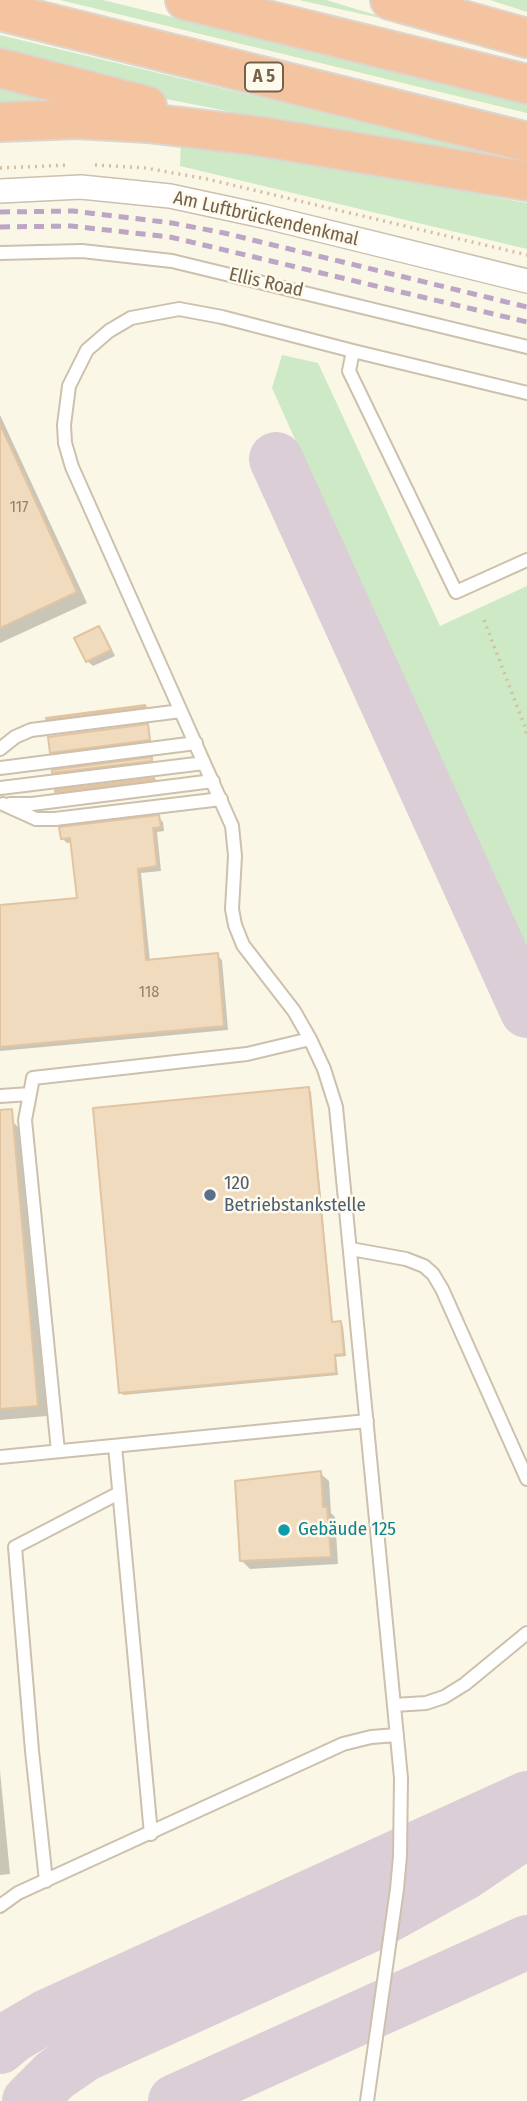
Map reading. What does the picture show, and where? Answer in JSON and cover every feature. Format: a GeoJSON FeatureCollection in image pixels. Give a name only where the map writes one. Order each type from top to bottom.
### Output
{"type":"FeatureCollection","features":[{"type":"Feature","properties":{"kind":"highway"},"geometry":{"type":"LineString","coordinates":[[185,0],[527,84]]}},
{"type":"Feature","properties":{"kind":"highway"},"geometry":{"type":"LineString","coordinates":[[399,2],[527,38]]}},
{"type":"Feature","properties":{"kind":"highway","name":"A 5"},"geometry":{"type":"LineString","coordinates":[[0,11],[527,142]]}},
{"type":"Feature","properties":{"kind":"highway"},"geometry":{"type":"LineString","coordinates":[[0,68],[258,136]]}},
{"type":"Feature","properties":{"kind":"highway"},"geometry":{"type":"LineString","coordinates":[[0,122],[105,120],[258,136],[527,181]]}},
{"type":"Feature","properties":{"kind":"street","name":"Am Luftbrückendenkmal"},"geometry":{"type":"LineString","coordinates":[[0,191],[81,187],[170,196],[527,281]]}},
{"type":"Feature","properties":{"kind":"lane","name":"Ellis Road"},"geometry":{"type":"LineString","coordinates":[[0,253],[82,251],[172,261],[527,347]]}},
{"type":"Feature","properties":{"kind":"lane"},"geometry":{"type":"LineString","coordinates":[[367,2101],[400,1856],[401,1788],[336,1107],[324,1069],[310,1039],[294,1012],[243,946],[235,925],[231,890],[235,842],[232,826],[72,467],[65,443],[64,425],[69,386],[87,350],[109,331],[131,318],[179,309],[222,317],[527,393]]}},
{"type":"Feature","properties":{"kind":"lane"},"geometry":{"type":"LineString","coordinates":[[353,351],[349,371],[456,592],[527,559]]}},
{"type":"Feature","properties":{"kind":"lane"},"geometry":{"type":"LineString","coordinates":[[0,749],[15,737],[31,730],[181,712]]}},
{"type":"Feature","properties":{"kind":"lane"},"geometry":{"type":"LineString","coordinates":[[0,768],[196,743]]}},
{"type":"Feature","properties":{"kind":"lane"},"geometry":{"type":"LineString","coordinates":[[0,788],[204,763]]}},
{"type":"Feature","properties":{"kind":"lane"},"geometry":{"type":"LineString","coordinates":[[2,803],[32,804],[213,781]]}},
{"type":"Feature","properties":{"kind":"lane"},"geometry":{"type":"LineString","coordinates":[[2,803],[36,819],[55,819],[221,799]]}},
{"type":"Feature","properties":{"kind":"lane"},"geometry":{"type":"LineString","coordinates":[[58,1451],[25,1120],[33,1078],[247,1054],[310,1039]]}},
{"type":"Feature","properties":{"kind":"lane"},"geometry":{"type":"LineString","coordinates":[[0,1096],[30,1094]]}},
{"type":"Feature","properties":{"kind":"lane"},"geometry":{"type":"LineString","coordinates":[[351,1249],[406,1259],[424,1266],[433,1274],[527,1479]]}},
{"type":"Feature","properties":{"kind":"lane"},"geometry":{"type":"LineString","coordinates":[[0,1457],[367,1420]]}},
{"type":"Feature","properties":{"kind":"lane"},"geometry":{"type":"LineString","coordinates":[[115,1446],[151,1834]]}},
{"type":"Feature","properties":{"kind":"lane"},"geometry":{"type":"LineString","coordinates":[[46,1881],[15,1547],[119,1493]]}},
{"type":"Feature","properties":{"kind":"lane"},"geometry":{"type":"LineString","coordinates":[[394,1705],[426,1703],[444,1697],[465,1684],[527,1633]]}},
{"type":"Feature","properties":{"kind":"lane"},"geometry":{"type":"LineString","coordinates":[[0,1906],[18,1893],[343,1744],[371,1737],[397,1735]]}},
{"type":"Feature","properties":{"kind":"path"},"geometry":{"type":"LineString","coordinates":[[207,178],[527,255]]}},
{"type":"Feature","properties":{"kind":"path"},"geometry":{"type":"LineString","coordinates":[[484,620],[527,738]]}},
{"type":"Feature","properties":{"kind":"green space"},"geometry":{"type":"Polygon","coordinates":[[[60,0],[103,0],[527,104],[527,113],[60,0]]]}},
{"type":"Feature","properties":{"kind":"green space"},"geometry":{"type":"Polygon","coordinates":[[[299,0],[326,0],[399,22],[357,13],[299,0]]]}},
{"type":"Feature","properties":{"kind":"green space"},"geometry":{"type":"Polygon","coordinates":[[[490,0],[527,0],[527,12],[490,0]]]}},
{"type":"Feature","properties":{"kind":"green space"},"geometry":{"type":"Polygon","coordinates":[[[0,35],[527,163],[318,129],[161,98],[0,59],[0,35]]]}},
{"type":"Feature","properties":{"kind":"green space"},"geometry":{"type":"Polygon","coordinates":[[[0,83],[104,108],[0,114],[0,83]]]}},
{"type":"Feature","properties":{"kind":"green space"},"geometry":{"type":"Polygon","coordinates":[[[181,143],[313,163],[527,203],[527,249],[180,166],[181,143]]]}},
{"type":"Feature","properties":{"kind":"green space"},"geometry":{"type":"Polygon","coordinates":[[[282,355],[318,363],[440,626],[527,586],[527,957],[272,388],[282,355]]]}},
{"type":"Feature","properties":{"kind":"building"},"geometry":{"type":"Polygon","coordinates":[[[0,424],[77,592],[0,628],[0,424]]]}},
{"type":"Feature","properties":{"kind":"building"},"geometry":{"type":"Polygon","coordinates":[[[99,626],[111,650],[86,662],[74,638],[99,626]]]}},
{"type":"Feature","properties":{"kind":"building"},"geometry":{"type":"Polygon","coordinates":[[[146,707],[46,719],[46,718],[146,707]]]}},
{"type":"Feature","properties":{"kind":"building"},"geometry":{"type":"Polygon","coordinates":[[[148,724],[150,740],[50,753],[48,737],[148,724]]]}},
{"type":"Feature","properties":{"kind":"building"},"geometry":{"type":"Polygon","coordinates":[[[152,757],[152,761],[52,773],[52,770],[152,757]]]}},
{"type":"Feature","properties":{"kind":"building"},"geometry":{"type":"Polygon","coordinates":[[[155,780],[55,792],[55,790],[155,780]]]}},
{"type":"Feature","properties":{"kind":"building"},"geometry":{"type":"Polygon","coordinates":[[[159,815],[161,827],[153,828],[157,866],[138,869],[146,960],[218,953],[224,1026],[0,1047],[0,905],[77,898],[70,838],[61,839],[59,827],[159,815]]]}},
{"type":"Feature","properties":{"kind":"building","name":"120 Betriebstankstelle"},"geometry":{"type":"Polygon","coordinates":[[[309,1087],[332,1322],[341,1321],[344,1354],[335,1355],[336,1373],[119,1393],[93,1108],[309,1087]]]}},
{"type":"Feature","properties":{"kind":"building"},"geometry":{"type":"Polygon","coordinates":[[[12,1109],[38,1406],[0,1409],[0,1110],[12,1109]]]}},
{"type":"Feature","properties":{"kind":"building","name":"Gebäude 125"},"geometry":{"type":"Polygon","coordinates":[[[321,1471],[323,1507],[327,1507],[331,1557],[240,1561],[235,1481],[321,1471]]]}},
{"type":"Feature","properties":{"kind":"taxiway"},"geometry":{"type":"LineString","coordinates":[[276,459],[527,1011]]}},
{"type":"Feature","properties":{"kind":"taxiway"},"geometry":{"type":"LineString","coordinates":[[0,2047],[47,2016],[527,1798]]}},
{"type":"Feature","properties":{"kind":"taxiway"},"geometry":{"type":"LineString","coordinates":[[29,2101],[55,2075],[84,2055],[373,1924],[463,1874],[527,1831]]}},
{"type":"Feature","properties":{"kind":"taxiway"},"geometry":{"type":"LineString","coordinates":[[175,2101],[527,1942]]}},
{"type":"Feature","properties":{"kind":"railway"},"geometry":{"type":"LineString","coordinates":[[0,212],[73,211],[172,223],[224,233],[527,307]]}},
{"type":"Feature","properties":{"kind":"railway"},"geometry":{"type":"LineString","coordinates":[[0,227],[71,226],[170,237],[527,322]]}},
{"type":"Feature","properties":{"kind":"place","name":"120 Betriebstankstelle"},"geometry":{"type":"Point","coordinates":[210,1195]}},
{"type":"Feature","properties":{"kind":"place","name":"Gebäude 125"},"geometry":{"type":"Point","coordinates":[284,1530]}}]}
